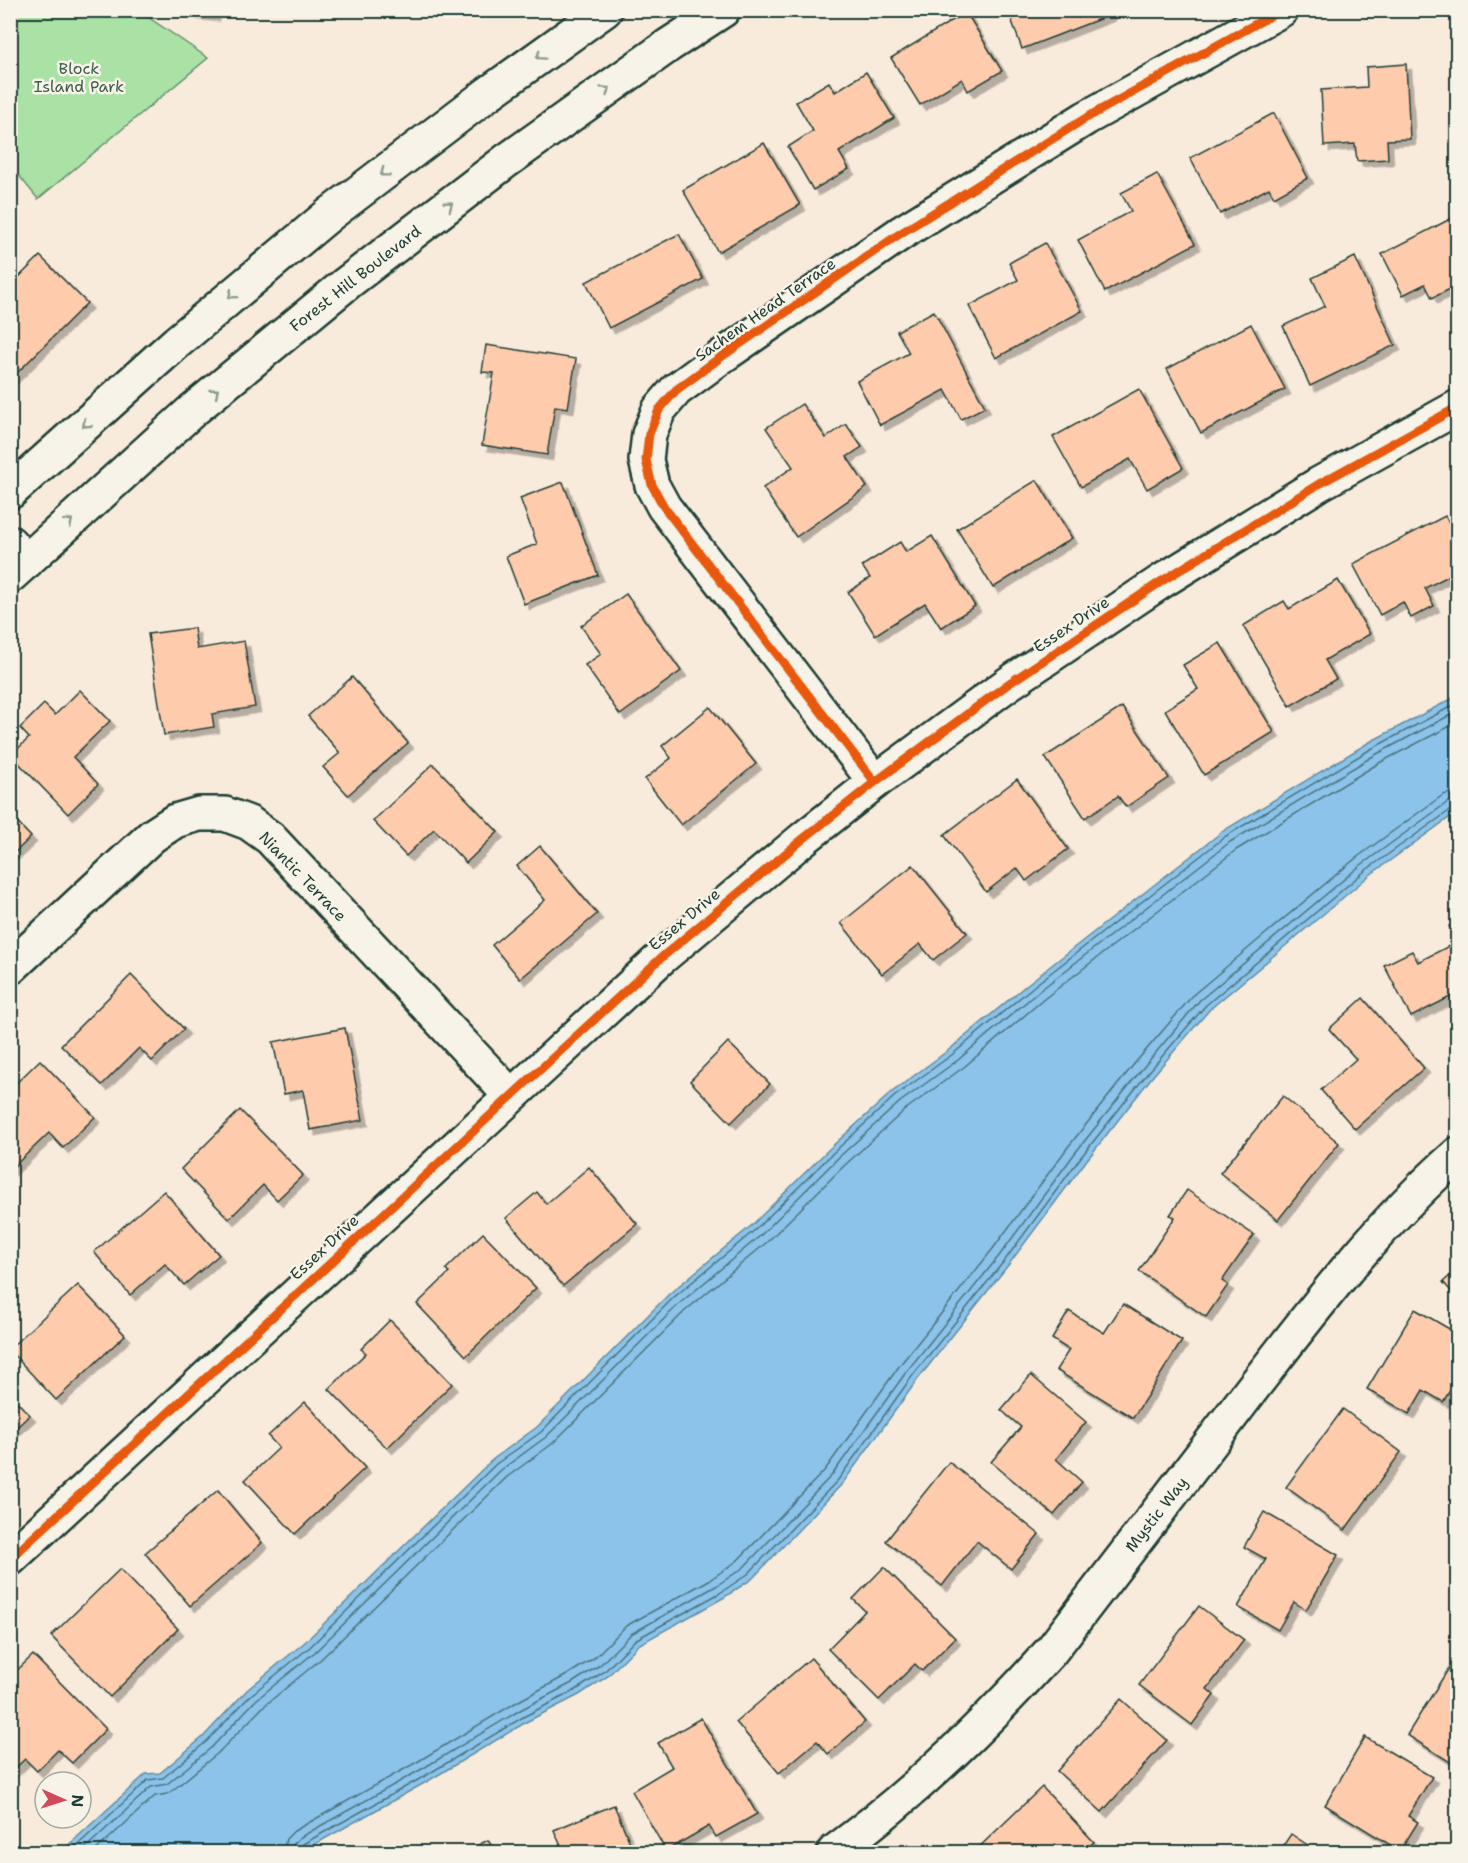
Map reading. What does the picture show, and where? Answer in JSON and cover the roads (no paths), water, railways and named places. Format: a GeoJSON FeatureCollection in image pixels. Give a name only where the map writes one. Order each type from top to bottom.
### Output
{"type":"FeatureCollection","features":[{"type":"Feature","properties":{"kind":"street"},"geometry":{"type":"LineString","coordinates":[[10,492],[177,342],[330,214],[489,93],[605,10]]}},
{"type":"Feature","properties":{"kind":"street","name":"Forest Hill Boulevard"},"geometry":{"type":"LineString","coordinates":[[16,560],[347,282],[506,161],[669,45],[723,10]]}},
{"type":"Feature","properties":{"kind":"street","name":"Sachem Head Terrace"},"geometry":{"type":"LineString","coordinates":[[875,782],[664,507],[652,485],[646,460],[649,434],[659,410],[676,390],[721,357],[901,233],[1086,118],[1281,10]]}},
{"type":"Feature","properties":{"kind":"street","name":"Essex Drive"},"geometry":{"type":"LineString","coordinates":[[10,1559],[510,1095],[661,958],[802,839],[1008,684],[1162,581],[1319,484],[1458,407]]}},
{"type":"Feature","properties":{"kind":"street","name":"Niantic Terrace"},"geometry":{"type":"LineString","coordinates":[[10,968],[152,836],[174,821],[199,814],[225,814],[249,823],[270,838],[510,1095]]}},
{"type":"Feature","properties":{"kind":"street","name":"Mystic Way"},"geometry":{"type":"LineString","coordinates":[[834,1852],[934,1772],[1003,1705],[1051,1651],[1322,1298],[1385,1224],[1432,1176],[1458,1154]]}},
{"type":"Feature","properties":{"kind":"water"},"geometry":{"type":"Polygon","coordinates":[[[1457,696],[1457,812],[1370,875],[1210,1009],[1152,1077],[1086,1161],[1009,1264],[918,1379],[842,1484],[752,1579],[723,1598],[638,1645],[608,1676],[579,1695],[528,1721],[428,1781],[301,1852],[61,1852],[85,1830],[93,1830],[93,1823],[146,1774],[160,1773],[203,1737],[247,1690],[305,1642],[492,1460],[537,1427],[669,1294],[751,1226],[829,1149],[892,1092],[950,1049],[1030,982],[1223,831],[1368,743],[1457,696]]]}},
{"type":"Feature","properties":{"kind":"park label","name":"Block Island Park"},"geometry":{"type":"Point","coordinates":[79,77]}}]}
